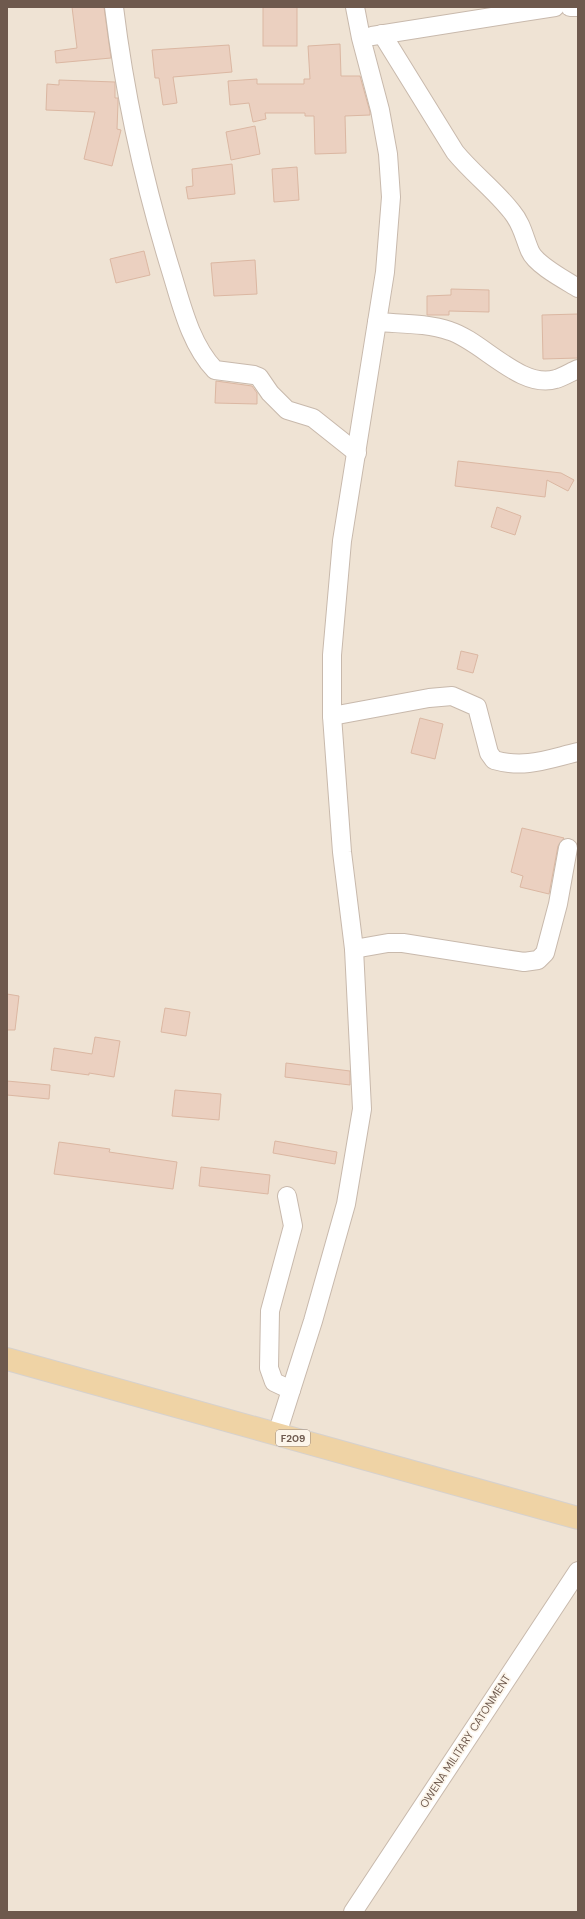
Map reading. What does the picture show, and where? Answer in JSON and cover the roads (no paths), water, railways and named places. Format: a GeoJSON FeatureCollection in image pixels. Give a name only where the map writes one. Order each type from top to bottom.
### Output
{"type":"FeatureCollection","features":[{"type":"Feature","properties":{"kind":"main road","name":"F209"},"geometry":{"type":"LineString","coordinates":[[7,1359],[578,1518]]}},
{"type":"Feature","properties":{"kind":"street"},"geometry":{"type":"LineString","coordinates":[[114,7],[119,50],[138,143],[162,239],[192,334],[215,370],[259,377],[270,393],[288,410],[313,418],[357,453]]}},
{"type":"Feature","properties":{"kind":"street"},"geometry":{"type":"LineString","coordinates":[[277,1434],[346,1204],[362,1109],[354,949],[342,852],[332,716],[332,654],[342,541],[385,272],[391,197],[388,154],[380,110],[360,38],[355,7]]}},
{"type":"Feature","properties":{"kind":"street"},"geometry":{"type":"LineString","coordinates":[[360,38],[555,7]]}},
{"type":"Feature","properties":{"kind":"street"},"geometry":{"type":"LineString","coordinates":[[570,7],[578,7]]}},
{"type":"Feature","properties":{"kind":"street"},"geometry":{"type":"LineString","coordinates":[[382,34],[454,152],[464,164],[512,211],[525,234],[530,252],[538,262],[578,288]]}},
{"type":"Feature","properties":{"kind":"street"},"geometry":{"type":"LineString","coordinates":[[377,322],[449,330],[466,337],[525,377],[539,380],[555,380],[578,369]]}},
{"type":"Feature","properties":{"kind":"street"},"geometry":{"type":"LineString","coordinates":[[332,716],[429,698],[452,696],[477,708],[489,753],[494,760],[508,764],[522,765],[578,752]]}},
{"type":"Feature","properties":{"kind":"street"},"geometry":{"type":"LineString","coordinates":[[354,949],[388,942],[524,962],[538,960],[545,953],[558,904],[568,848]]}},
{"type":"Feature","properties":{"kind":"street"},"geometry":{"type":"LineString","coordinates":[[287,1196],[293,1226],[270,1311],[269,1368],[274,1382],[291,1390]]}},
{"type":"Feature","properties":{"kind":"street","name":"OWENA MILITARY CATONMENT"},"geometry":{"type":"LineString","coordinates":[[353,1912],[578,1571]]}}]}
